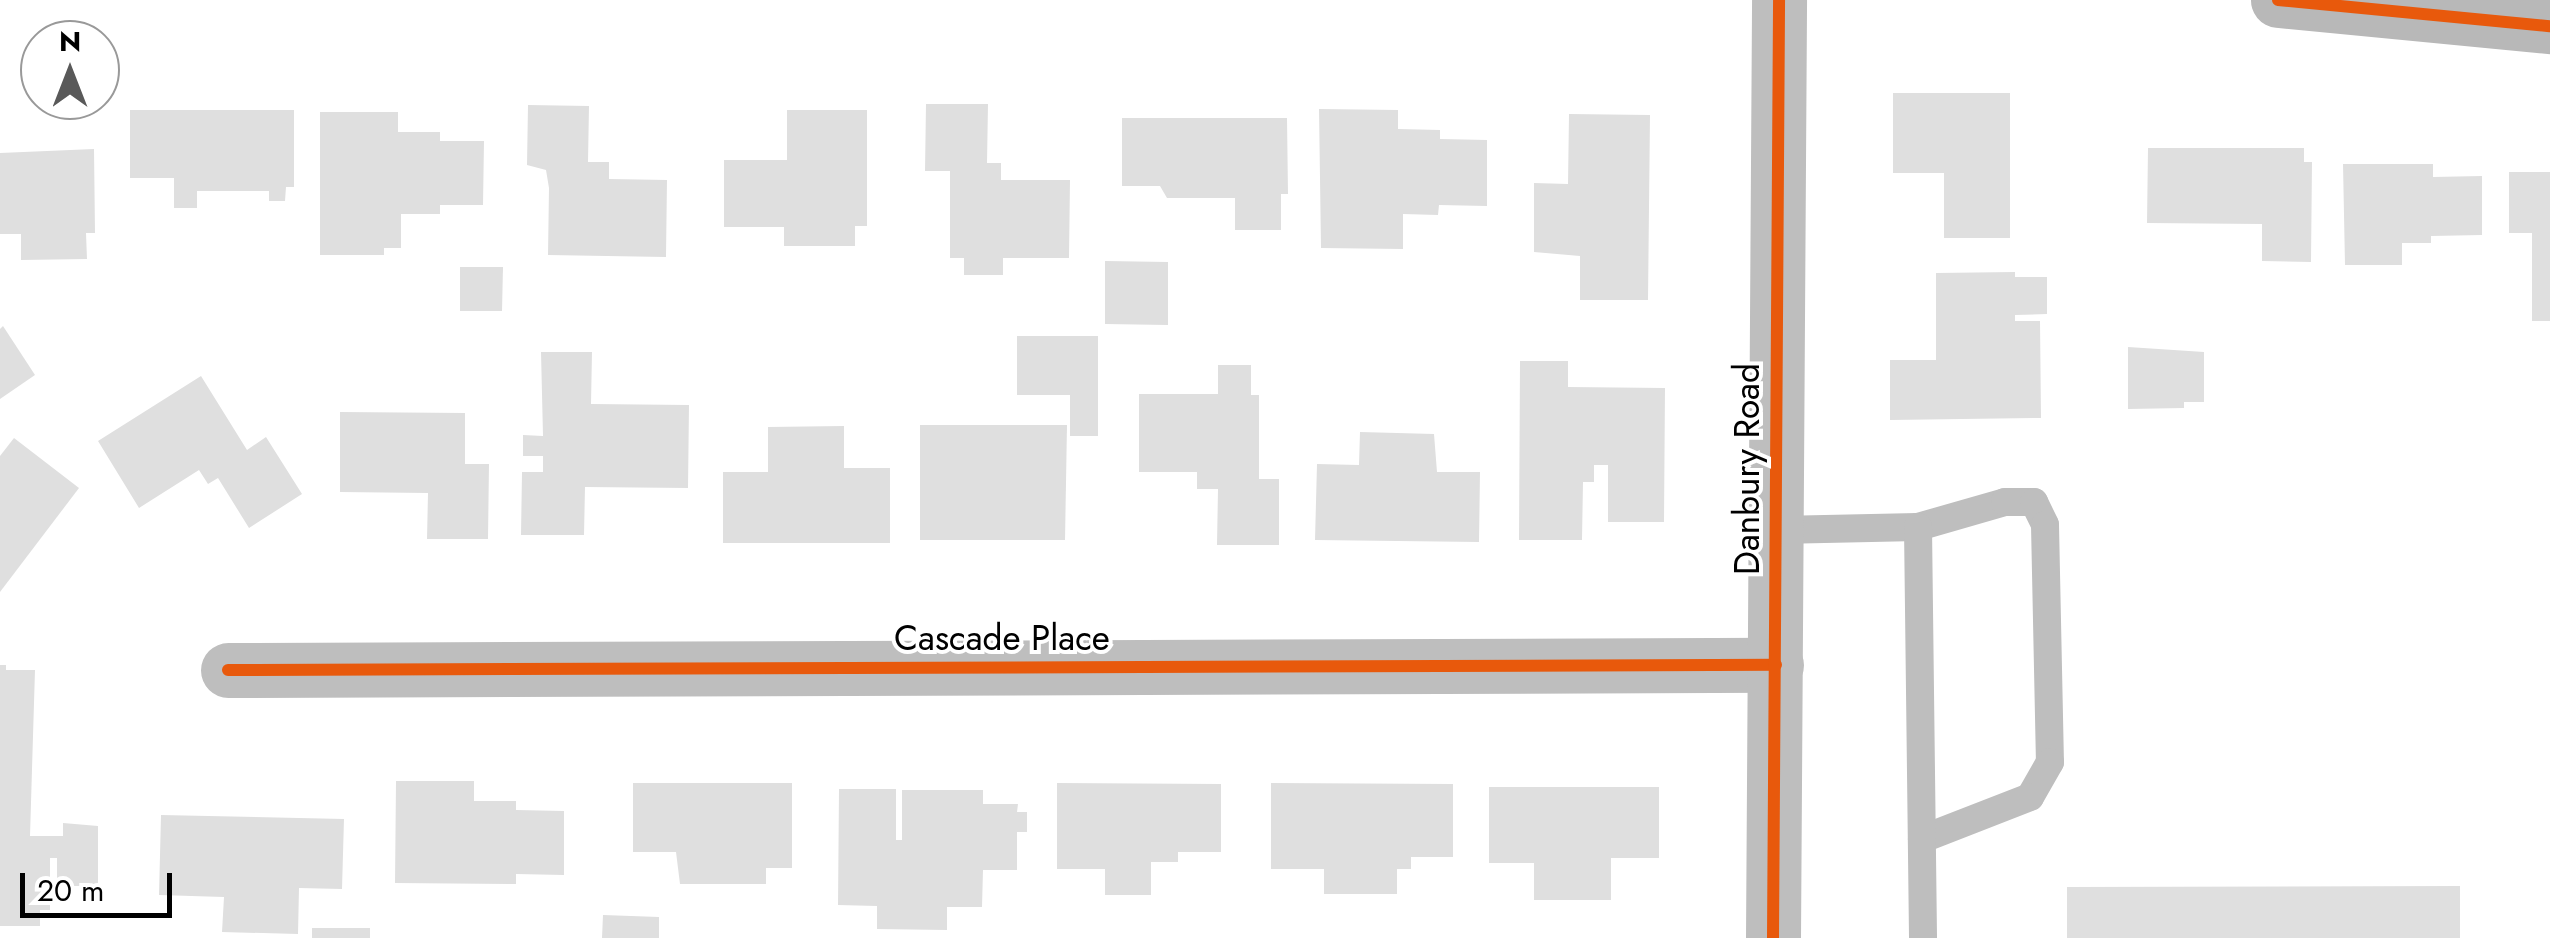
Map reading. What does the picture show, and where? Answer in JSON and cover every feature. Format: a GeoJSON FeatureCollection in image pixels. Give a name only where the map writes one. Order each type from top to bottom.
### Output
{"type":"FeatureCollection","features":[{"type":"Feature","properties":{"kind":"street","name":"Danbury Road"},"geometry":{"type":"LineString","coordinates":[[1774,938],[1779,0]]}},
{"type":"Feature","properties":{"kind":"street"},"geometry":{"type":"LineString","coordinates":[[2278,0],[2476,10],[2550,26]]}},
{"type":"Feature","properties":{"kind":"street","name":"Cascade Place"},"geometry":{"type":"LineString","coordinates":[[228,670],[1776,664]]}},
{"type":"Feature","properties":{"kind":"lane"},"geometry":{"type":"LineString","coordinates":[[1776,530],[1918,527],[2005,502],[2034,502],[2045,525],[2050,762],[2030,797],[1922,839]]}},
{"type":"Feature","properties":{"kind":"lane"},"geometry":{"type":"LineString","coordinates":[[1918,527],[1923,938]]}},
{"type":"Feature","properties":{"kind":"building"},"geometry":{"type":"Polygon","coordinates":[[[1893,93],[2010,93],[2010,238],[1944,238],[1944,173],[1893,173],[1893,93]]]}},
{"type":"Feature","properties":{"kind":"building"},"geometry":{"type":"Polygon","coordinates":[[[926,104],[988,104],[987,163],[1001,163],[1001,180],[1070,180],[1069,258],[1003,258],[1003,275],[964,275],[964,258],[950,258],[950,171],[925,171],[926,104]]]}},
{"type":"Feature","properties":{"kind":"building"},"geometry":{"type":"Polygon","coordinates":[[[528,105],[589,106],[588,162],[609,162],[609,179],[667,180],[666,257],[548,255],[549,188],[546,170],[527,165],[528,105]]]}},
{"type":"Feature","properties":{"kind":"building"},"geometry":{"type":"Polygon","coordinates":[[[1319,109],[1398,110],[1398,129],[1440,130],[1440,139],[1487,140],[1487,206],[1439,205],[1438,215],[1403,214],[1403,249],[1321,248],[1319,109]]]}},
{"type":"Feature","properties":{"kind":"building"},"geometry":{"type":"Polygon","coordinates":[[[130,110],[294,110],[294,187],[286,187],[285,201],[269,201],[269,191],[197,191],[197,208],[174,208],[174,178],[130,178],[130,110]]]}},
{"type":"Feature","properties":{"kind":"building"},"geometry":{"type":"Polygon","coordinates":[[[787,110],[867,110],[867,226],[855,226],[855,246],[784,246],[784,227],[724,227],[724,160],[787,160],[787,110]]]}},
{"type":"Feature","properties":{"kind":"building"},"geometry":{"type":"Polygon","coordinates":[[[320,112],[398,112],[398,132],[440,132],[440,141],[484,141],[483,205],[440,205],[440,214],[401,214],[401,248],[384,248],[384,255],[320,255],[320,112]]]}},
{"type":"Feature","properties":{"kind":"building"},"geometry":{"type":"Polygon","coordinates":[[[1569,114],[1650,115],[1648,300],[1580,300],[1580,256],[1534,252],[1534,183],[1568,184],[1569,114]]]}},
{"type":"Feature","properties":{"kind":"building"},"geometry":{"type":"Polygon","coordinates":[[[1122,118],[1287,118],[1288,194],[1281,194],[1281,230],[1235,230],[1235,198],[1167,198],[1160,186],[1122,186],[1122,118]]]}},
{"type":"Feature","properties":{"kind":"building"},"geometry":{"type":"Polygon","coordinates":[[[2148,148],[2304,148],[2304,162],[2312,162],[2311,262],[2262,261],[2262,224],[2147,223],[2148,148]]]}},
{"type":"Feature","properties":{"kind":"building"},"geometry":{"type":"Polygon","coordinates":[[[94,149],[95,233],[86,233],[87,259],[21,260],[21,234],[0,234],[0,153],[94,149]]]}},
{"type":"Feature","properties":{"kind":"building"},"geometry":{"type":"Polygon","coordinates":[[[2343,164],[2433,164],[2433,177],[2482,176],[2482,235],[2431,236],[2431,243],[2402,243],[2402,265],[2345,265],[2343,164]]]}},
{"type":"Feature","properties":{"kind":"building"},"geometry":{"type":"Polygon","coordinates":[[[2509,172],[2550,172],[2550,321],[2532,321],[2532,233],[2509,233],[2509,172]]]}},
{"type":"Feature","properties":{"kind":"building"},"geometry":{"type":"Polygon","coordinates":[[[1105,261],[1168,262],[1168,325],[1105,324],[1105,261]]]}},
{"type":"Feature","properties":{"kind":"building"},"geometry":{"type":"Polygon","coordinates":[[[460,267],[503,267],[502,311],[460,311],[460,267]]]}},
{"type":"Feature","properties":{"kind":"building"},"geometry":{"type":"Polygon","coordinates":[[[2015,272],[2015,277],[2047,277],[2047,314],[2015,315],[2015,321],[2040,321],[2041,418],[1890,420],[1890,360],[1936,360],[1936,273],[2015,272]]]}},
{"type":"Feature","properties":{"kind":"building"},"geometry":{"type":"Polygon","coordinates":[[[3,326],[35,375],[0,399],[0,329],[3,326]]]}},
{"type":"Feature","properties":{"kind":"building"},"geometry":{"type":"Polygon","coordinates":[[[1017,336],[1098,336],[1098,436],[1070,436],[1070,395],[1017,395],[1017,336]]]}},
{"type":"Feature","properties":{"kind":"building"},"geometry":{"type":"Polygon","coordinates":[[[2128,347],[2204,352],[2204,402],[2184,402],[2184,408],[2128,409],[2128,347]]]}},
{"type":"Feature","properties":{"kind":"building"},"geometry":{"type":"Polygon","coordinates":[[[541,352],[592,352],[591,404],[689,405],[688,488],[585,487],[584,535],[521,535],[522,472],[543,472],[543,456],[523,456],[523,435],[543,436],[541,352]]]}},
{"type":"Feature","properties":{"kind":"building"},"geometry":{"type":"Polygon","coordinates":[[[1520,361],[1568,361],[1568,387],[1665,388],[1664,522],[1608,522],[1608,465],[1594,465],[1594,482],[1583,482],[1582,540],[1519,540],[1520,361]]]}},
{"type":"Feature","properties":{"kind":"building"},"geometry":{"type":"Polygon","coordinates":[[[1218,365],[1251,365],[1251,395],[1259,395],[1259,479],[1279,479],[1279,545],[1217,545],[1218,489],[1197,489],[1197,472],[1139,472],[1139,394],[1218,394],[1218,365]]]}},
{"type":"Feature","properties":{"kind":"building"},"geometry":{"type":"Polygon","coordinates":[[[201,376],[247,450],[266,437],[302,494],[249,528],[218,478],[208,484],[199,470],[139,508],[98,441],[201,376]]]}},
{"type":"Feature","properties":{"kind":"building"},"geometry":{"type":"Polygon","coordinates":[[[340,412],[465,413],[465,464],[489,464],[488,539],[427,539],[428,493],[340,492],[340,412]]]}},
{"type":"Feature","properties":{"kind":"building"},"geometry":{"type":"Polygon","coordinates":[[[920,425],[1067,425],[1065,540],[920,540],[920,425]]]}},
{"type":"Feature","properties":{"kind":"building"},"geometry":{"type":"Polygon","coordinates":[[[844,426],[844,468],[890,468],[890,543],[723,543],[723,472],[768,472],[768,427],[844,426]]]}},
{"type":"Feature","properties":{"kind":"building"},"geometry":{"type":"Polygon","coordinates":[[[1360,432],[1434,434],[1437,472],[1480,472],[1479,542],[1315,540],[1317,464],[1359,465],[1360,432]]]}},
{"type":"Feature","properties":{"kind":"building"},"geometry":{"type":"Polygon","coordinates":[[[14,438],[79,488],[0,592],[0,456],[14,438]]]}},
{"type":"Feature","properties":{"kind":"building"},"geometry":{"type":"Polygon","coordinates":[[[0,665],[6,665],[6,670],[35,670],[30,836],[63,836],[63,823],[98,826],[98,886],[57,886],[57,858],[50,858],[50,910],[40,910],[40,926],[0,926],[0,665]]]}},
{"type":"Feature","properties":{"kind":"building"},"geometry":{"type":"Polygon","coordinates":[[[396,781],[474,781],[474,801],[516,801],[516,810],[564,811],[564,875],[516,874],[516,884],[395,883],[396,781]]]}},
{"type":"Feature","properties":{"kind":"building"},"geometry":{"type":"Polygon","coordinates":[[[633,783],[792,783],[792,868],[766,868],[766,884],[680,884],[676,852],[633,852],[633,783]]]}},
{"type":"Feature","properties":{"kind":"building"},"geometry":{"type":"Polygon","coordinates":[[[1057,783],[1221,784],[1221,852],[1178,852],[1178,862],[1151,862],[1151,895],[1105,895],[1105,869],[1057,869],[1057,783]]]}},
{"type":"Feature","properties":{"kind":"building"},"geometry":{"type":"Polygon","coordinates":[[[1271,783],[1453,784],[1453,857],[1411,857],[1411,869],[1397,869],[1397,894],[1324,894],[1324,869],[1271,869],[1271,783]]]}},
{"type":"Feature","properties":{"kind":"building"},"geometry":{"type":"Polygon","coordinates":[[[1489,787],[1659,787],[1659,858],[1611,858],[1611,900],[1534,900],[1534,863],[1489,863],[1489,787]]]}},
{"type":"Feature","properties":{"kind":"building"},"geometry":{"type":"Polygon","coordinates":[[[839,789],[896,789],[896,840],[902,840],[902,790],[983,790],[983,804],[1018,804],[1017,812],[1027,812],[1027,832],[1017,832],[1017,870],[983,870],[982,907],[947,907],[947,930],[877,929],[877,906],[838,905],[839,789]]]}},
{"type":"Feature","properties":{"kind":"building"},"geometry":{"type":"Polygon","coordinates":[[[161,815],[344,819],[342,889],[299,888],[298,934],[222,932],[224,897],[159,895],[161,815]]]}},
{"type":"Feature","properties":{"kind":"building"},"geometry":{"type":"Polygon","coordinates":[[[2460,886],[2460,938],[2067,938],[2067,887],[2460,886]]]}},
{"type":"Feature","properties":{"kind":"building"},"geometry":{"type":"Polygon","coordinates":[[[603,915],[659,917],[659,938],[602,938],[603,915]]]}},
{"type":"Feature","properties":{"kind":"building"},"geometry":{"type":"Polygon","coordinates":[[[312,928],[370,928],[370,938],[312,938],[312,928]]]}},
{"type":"Feature","properties":{"kind":"cycle path"},"geometry":{"type":"LineString","coordinates":[[1773,938],[1779,0]]}},
{"type":"Feature","properties":{"kind":"cycle path"},"geometry":{"type":"LineString","coordinates":[[2278,0],[2550,26]]}},
{"type":"Feature","properties":{"kind":"cycle path"},"geometry":{"type":"LineString","coordinates":[[228,670],[1776,665]]}}]}
